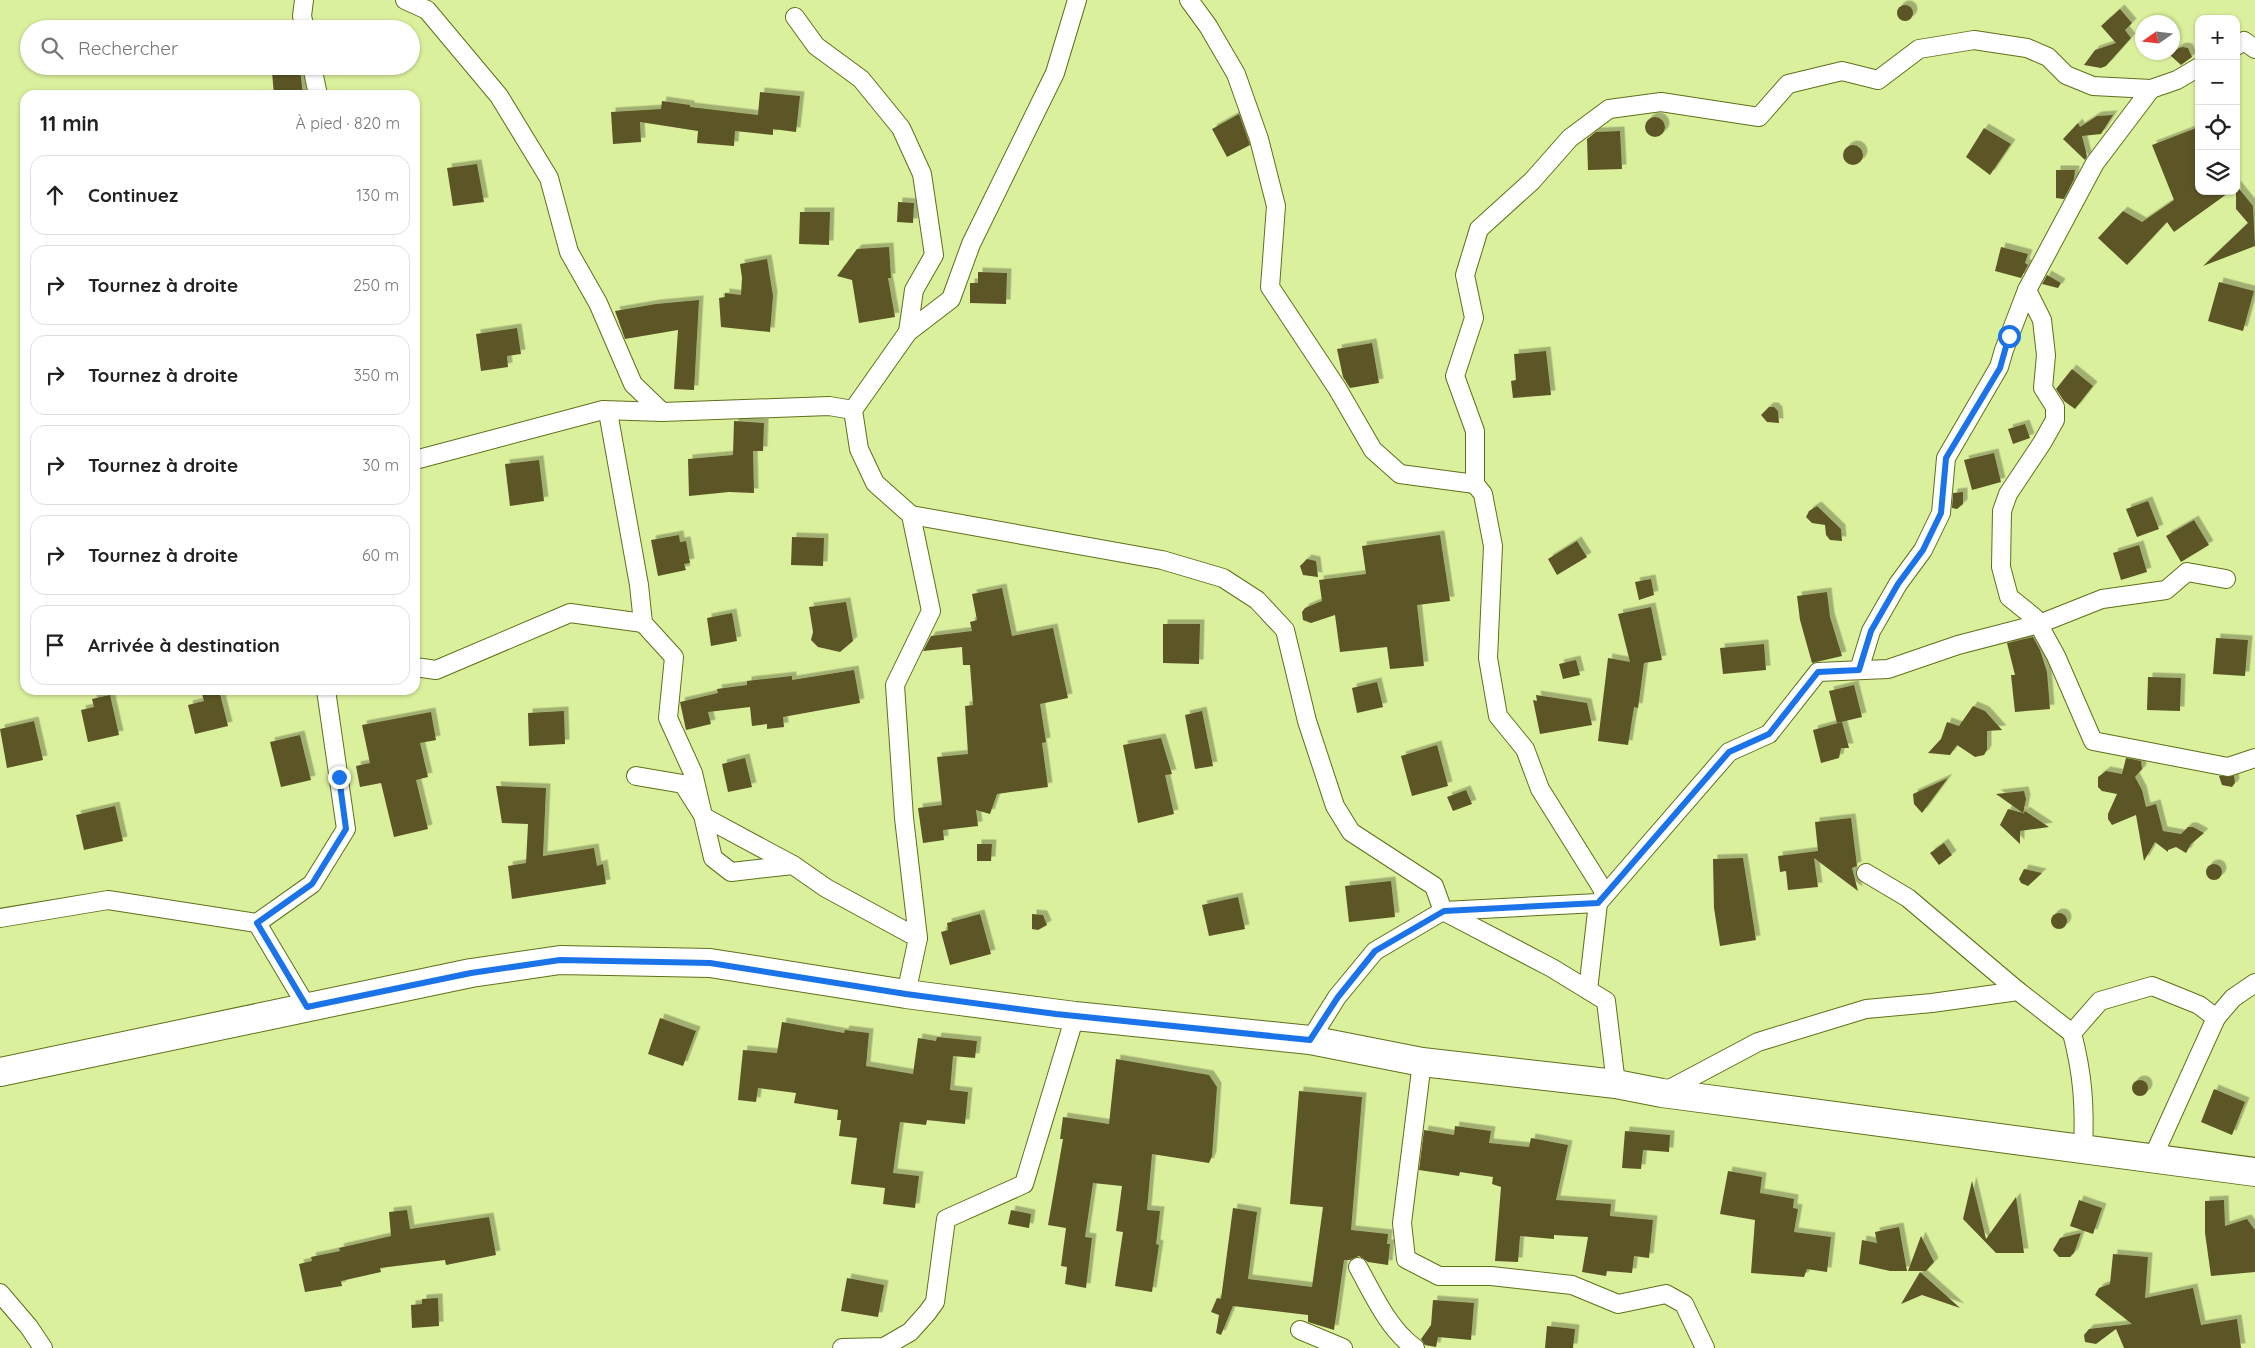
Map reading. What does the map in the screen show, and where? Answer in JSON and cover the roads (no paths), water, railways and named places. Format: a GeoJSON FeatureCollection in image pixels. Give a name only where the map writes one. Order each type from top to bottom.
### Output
{"type":"FeatureCollection","features":[{"type":"Feature","properties":{"kind":"main road"},"geometry":{"type":"LineString","coordinates":[[0,1072],[471,973],[560,960],[710,963],[906,994],[1075,1016],[1310,1040],[1422,1062],[1616,1084],[1662,1093],[2255,1172]]}},
{"type":"Feature","properties":{"kind":"street"},"geometry":{"type":"LineString","coordinates":[[303,20],[304,0]]}},
{"type":"Feature","properties":{"kind":"street"},"geometry":{"type":"LineString","coordinates":[[405,0],[427,10],[499,96],[549,178],[569,252],[598,303],[633,384],[662,412]]}},
{"type":"Feature","properties":{"kind":"street"},"geometry":{"type":"LineString","coordinates":[[1077,0],[1054,73],[971,244],[951,299],[908,332],[853,410],[858,449],[875,483],[911,515],[1162,560],[1223,578],[1257,600],[1285,630],[1307,720],[1336,806],[1351,832],[1434,886],[1444,911],[1552,968],[1606,1001],[1616,1084]]}},
{"type":"Feature","properties":{"kind":"street"},"geometry":{"type":"LineString","coordinates":[[1189,0],[1208,26],[1236,74],[1259,139],[1276,206],[1270,287],[1337,388],[1373,450],[1400,474],[1475,484]]}},
{"type":"Feature","properties":{"kind":"street"},"geometry":{"type":"LineString","coordinates":[[795,17],[816,46],[860,79],[902,128],[922,174],[934,255],[914,290],[908,332]]}},
{"type":"Feature","properties":{"kind":"street"},"geometry":{"type":"LineString","coordinates":[[1602,898],[1540,790],[1525,749],[1498,716],[1488,658],[1493,546],[1483,494],[1475,484],[1475,431],[1455,376],[1474,318],[1465,275],[1479,229],[1532,181],[1570,138],[1609,109],[1661,102],[1759,117],[1788,84],[1842,70],[1878,80],[1918,49],[1974,40],[2027,48],[2048,57],[2066,75],[2093,86],[2151,89],[2177,80],[2195,69]]}},
{"type":"Feature","properties":{"kind":"street"},"geometry":{"type":"LineString","coordinates":[[2240,44],[2244,41],[2255,49]]}},
{"type":"Feature","properties":{"kind":"street"},"geometry":{"type":"LineString","coordinates":[[314,75],[317,90]]}},
{"type":"Feature","properties":{"kind":"street"},"geometry":{"type":"LineString","coordinates":[[1859,670],[1871,631],[1898,584],[1923,550],[1941,513],[1946,458],[2000,368],[2004,350],[2027,290],[2095,164],[2151,89]]}},
{"type":"Feature","properties":{"kind":"street"},"geometry":{"type":"LineString","coordinates":[[2027,290],[2042,320],[2046,355],[2043,388],[2055,407],[2055,420],[2008,494],[2002,511],[2001,568],[2010,597],[2039,624],[2056,656],[2093,741],[2228,767],[2255,758]]}},
{"type":"Feature","properties":{"kind":"street"},"geometry":{"type":"LineString","coordinates":[[420,459],[603,410],[608,412],[662,412],[829,406],[853,410]]}},
{"type":"Feature","properties":{"kind":"street"},"geometry":{"type":"LineString","coordinates":[[608,412],[639,586],[643,623],[674,657],[668,718],[693,773],[713,858],[731,872],[793,865]]}},
{"type":"Feature","properties":{"kind":"street"},"geometry":{"type":"LineString","coordinates":[[906,994],[918,938],[904,818],[895,686],[931,611],[911,515]]}},
{"type":"Feature","properties":{"kind":"street"},"geometry":{"type":"LineString","coordinates":[[1588,990],[1602,898],[1729,752],[1769,734],[1818,672],[1888,669],[1966,642],[2039,624],[2102,599],[2166,590],[2187,572],[2226,579]]}},
{"type":"Feature","properties":{"kind":"street"},"geometry":{"type":"LineString","coordinates":[[420,668],[436,670],[570,613],[643,623]]}},
{"type":"Feature","properties":{"kind":"street"},"geometry":{"type":"LineString","coordinates":[[0,918],[108,900],[257,923],[312,884],[346,829],[327,695]]}},
{"type":"Feature","properties":{"kind":"street"},"geometry":{"type":"LineString","coordinates":[[636,776],[683,784],[704,817],[793,865],[826,888],[918,938]]}},
{"type":"Feature","properties":{"kind":"street"},"geometry":{"type":"LineString","coordinates":[[1866,873],[1908,898],[2018,991],[2072,1033],[2080,1061],[2085,1107],[2083,1150]]}},
{"type":"Feature","properties":{"kind":"street"},"geometry":{"type":"LineString","coordinates":[[1310,1040],[1338,997],[1375,951],[1444,911],[1602,898]]}},
{"type":"Feature","properties":{"kind":"street"},"geometry":{"type":"LineString","coordinates":[[257,923],[307,1007]]}},
{"type":"Feature","properties":{"kind":"street"},"geometry":{"type":"LineString","coordinates":[[2153,1157],[2216,1018],[2233,998],[2255,983]]}},
{"type":"Feature","properties":{"kind":"street"},"geometry":{"type":"LineString","coordinates":[[2072,1033],[2100,1001],[2152,986],[2199,1005],[2216,1018]]}},
{"type":"Feature","properties":{"kind":"street"},"geometry":{"type":"LineString","coordinates":[[1662,1093],[1758,1042],[1866,1009],[1932,1004],[2018,991]]}},
{"type":"Feature","properties":{"kind":"street"},"geometry":{"type":"LineString","coordinates":[[842,1348],[884,1347],[910,1332],[935,1302],[946,1218],[1024,1184],[1075,1016]]}},
{"type":"Feature","properties":{"kind":"street"},"geometry":{"type":"LineString","coordinates":[[1422,1062],[1402,1223],[1406,1259],[1439,1276],[1491,1276],[1572,1285],[1618,1304],[1666,1294],[1684,1304],[1705,1348]]}},
{"type":"Feature","properties":{"kind":"street"},"geometry":{"type":"LineString","coordinates":[[1358,1267],[1381,1308],[1405,1341],[1415,1348]]}},
{"type":"Feature","properties":{"kind":"street"},"geometry":{"type":"LineString","coordinates":[[0,1293],[29,1327],[43,1348]]}},
{"type":"Feature","properties":{"kind":"street"},"geometry":{"type":"LineString","coordinates":[[1300,1330],[1343,1348]]}}]}
